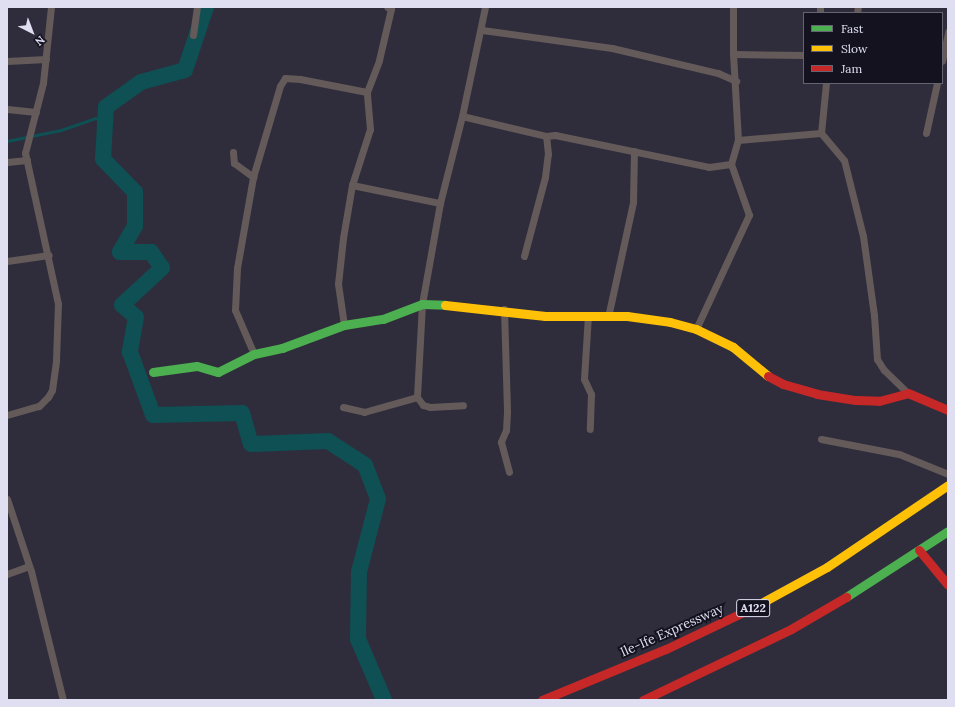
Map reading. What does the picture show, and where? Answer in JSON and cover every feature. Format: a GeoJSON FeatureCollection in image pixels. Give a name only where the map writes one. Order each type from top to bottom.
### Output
{"type":"FeatureCollection","features":[{"type":"Feature","properties":{"kind":"main road"},"geometry":{"type":"LineString","coordinates":[[153,372],[197,366],[218,372],[254,354],[282,348],[344,325],[383,319],[422,304],[504,309],[544,316],[588,315],[670,322],[696,329],[733,347],[769,377],[803,390],[825,395],[879,401],[908,393],[948,410]]}},
{"type":"Feature","properties":{"kind":"main road","name":"Ile-Ife Expressway"},"geometry":{"type":"LineString","coordinates":[[542,700],[666,649],[744,613],[827,567],[948,485]]}},
{"type":"Feature","properties":{"kind":"main road","name":"A122"},"geometry":{"type":"LineString","coordinates":[[643,700],[791,629],[948,531]]}},
{"type":"Feature","properties":{"kind":"main road"},"geometry":{"type":"LineString","coordinates":[[919,550],[948,585]]}},
{"type":"Feature","properties":{"kind":"street"},"geometry":{"type":"LineString","coordinates":[[7,415],[39,406],[52,390],[58,304],[49,254],[27,160],[28,143],[36,112],[46,60],[51,7]]}},
{"type":"Feature","properties":{"kind":"street"},"geometry":{"type":"LineString","coordinates":[[193,35],[196,7]]}},
{"type":"Feature","properties":{"kind":"street"},"geometry":{"type":"LineString","coordinates":[[344,325],[338,284],[352,185],[370,129],[367,92],[379,60],[391,9],[387,7]]}},
{"type":"Feature","properties":{"kind":"street"},"geometry":{"type":"LineString","coordinates":[[463,405],[430,407],[423,405],[418,397],[422,304],[440,203],[482,30],[485,7]]}},
{"type":"Feature","properties":{"kind":"street"},"geometry":{"type":"LineString","coordinates":[[696,329],[749,215],[731,164],[738,140],[736,81],[732,54],[733,7]]}},
{"type":"Feature","properties":{"kind":"street"},"geometry":{"type":"LineString","coordinates":[[482,30],[612,48],[718,73],[736,81]]}},
{"type":"Feature","properties":{"kind":"street"},"geometry":{"type":"LineString","coordinates":[[943,56],[948,32]]}},
{"type":"Feature","properties":{"kind":"street"},"geometry":{"type":"LineString","coordinates":[[732,54],[803,55]]}},
{"type":"Feature","properties":{"kind":"street"},"geometry":{"type":"LineString","coordinates":[[7,60],[46,60]]}},
{"type":"Feature","properties":{"kind":"street"},"geometry":{"type":"LineString","coordinates":[[254,354],[234,310],[237,268],[253,177],[280,86],[285,78],[367,92]]}},
{"type":"Feature","properties":{"kind":"street"},"geometry":{"type":"LineString","coordinates":[[826,84],[821,133],[844,160],[863,236],[874,316],[877,359],[908,393]]}},
{"type":"Feature","properties":{"kind":"street"},"geometry":{"type":"LineString","coordinates":[[926,133],[937,84]]}},
{"type":"Feature","properties":{"kind":"street"},"geometry":{"type":"LineString","coordinates":[[7,109],[36,112]]}},
{"type":"Feature","properties":{"kind":"street"},"geometry":{"type":"LineString","coordinates":[[462,116],[546,136],[555,135],[709,167],[731,164]]}},
{"type":"Feature","properties":{"kind":"street"},"geometry":{"type":"LineString","coordinates":[[738,140],[821,133]]}},
{"type":"Feature","properties":{"kind":"street"},"geometry":{"type":"LineString","coordinates":[[524,256],[545,178],[548,154],[546,136]]}},
{"type":"Feature","properties":{"kind":"street"},"geometry":{"type":"LineString","coordinates":[[608,316],[632,202],[634,151]]}},
{"type":"Feature","properties":{"kind":"street"},"geometry":{"type":"LineString","coordinates":[[233,152],[234,163],[253,177]]}},
{"type":"Feature","properties":{"kind":"street"},"geometry":{"type":"LineString","coordinates":[[7,162],[27,160]]}},
{"type":"Feature","properties":{"kind":"street"},"geometry":{"type":"LineString","coordinates":[[352,185],[440,203]]}},
{"type":"Feature","properties":{"kind":"street"},"geometry":{"type":"LineString","coordinates":[[7,261],[49,254]]}},
{"type":"Feature","properties":{"kind":"street"},"geometry":{"type":"LineString","coordinates":[[504,309],[507,412],[506,430],[502,442],[509,472]]}},
{"type":"Feature","properties":{"kind":"street"},"geometry":{"type":"LineString","coordinates":[[588,315],[584,379],[591,394],[590,429]]}},
{"type":"Feature","properties":{"kind":"street"},"geometry":{"type":"LineString","coordinates":[[343,407],[364,412],[418,397]]}},
{"type":"Feature","properties":{"kind":"street"},"geometry":{"type":"LineString","coordinates":[[820,439],[898,454],[948,474]]}},
{"type":"Feature","properties":{"kind":"street"},"geometry":{"type":"LineString","coordinates":[[7,499],[29,566],[63,700]]}},
{"type":"Feature","properties":{"kind":"street"},"geometry":{"type":"LineString","coordinates":[[7,574],[29,566]]}},
{"type":"Feature","properties":{"kind":"waterway"},"geometry":{"type":"LineString","coordinates":[[206,7],[185,70],[141,82],[106,107],[103,159],[135,192],[135,226],[120,252],[151,252],[162,268],[122,305],[136,317],[130,352],[153,415],[242,413],[251,444],[328,441],[365,465],[378,499],[359,572],[358,639],[384,700]]}},
{"type":"Feature","properties":{"kind":"waterway"},"geometry":{"type":"LineString","coordinates":[[7,141],[61,130],[95,118],[106,121]]}},
{"type":"Feature","properties":{"kind":"traffic: fast"},"geometry":{"type":"LineString","coordinates":[[153,372],[197,366],[218,372],[254,354],[282,348],[344,325],[383,319],[422,304],[445,305]]}},
{"type":"Feature","properties":{"kind":"traffic: fast"},"geometry":{"type":"LineString","coordinates":[[846,597],[948,531]]}},
{"type":"Feature","properties":{"kind":"traffic: slow"},"geometry":{"type":"LineString","coordinates":[[445,305],[545,316],[627,316],[670,322],[696,329],[733,347],[768,376]]}},
{"type":"Feature","properties":{"kind":"traffic: slow"},"geometry":{"type":"LineString","coordinates":[[754,607],[827,567],[948,485]]}},
{"type":"Feature","properties":{"kind":"traffic: jam"},"geometry":{"type":"LineString","coordinates":[[768,376],[783,384],[817,394],[856,400],[879,401],[908,393],[948,410]]}},
{"type":"Feature","properties":{"kind":"traffic: jam"},"geometry":{"type":"LineString","coordinates":[[919,550],[948,585]]}},
{"type":"Feature","properties":{"kind":"traffic: jam"},"geometry":{"type":"LineString","coordinates":[[643,700],[791,629],[846,597]]}},
{"type":"Feature","properties":{"kind":"traffic: jam"},"geometry":{"type":"LineString","coordinates":[[542,700],[666,649],[754,607]]}}]}
